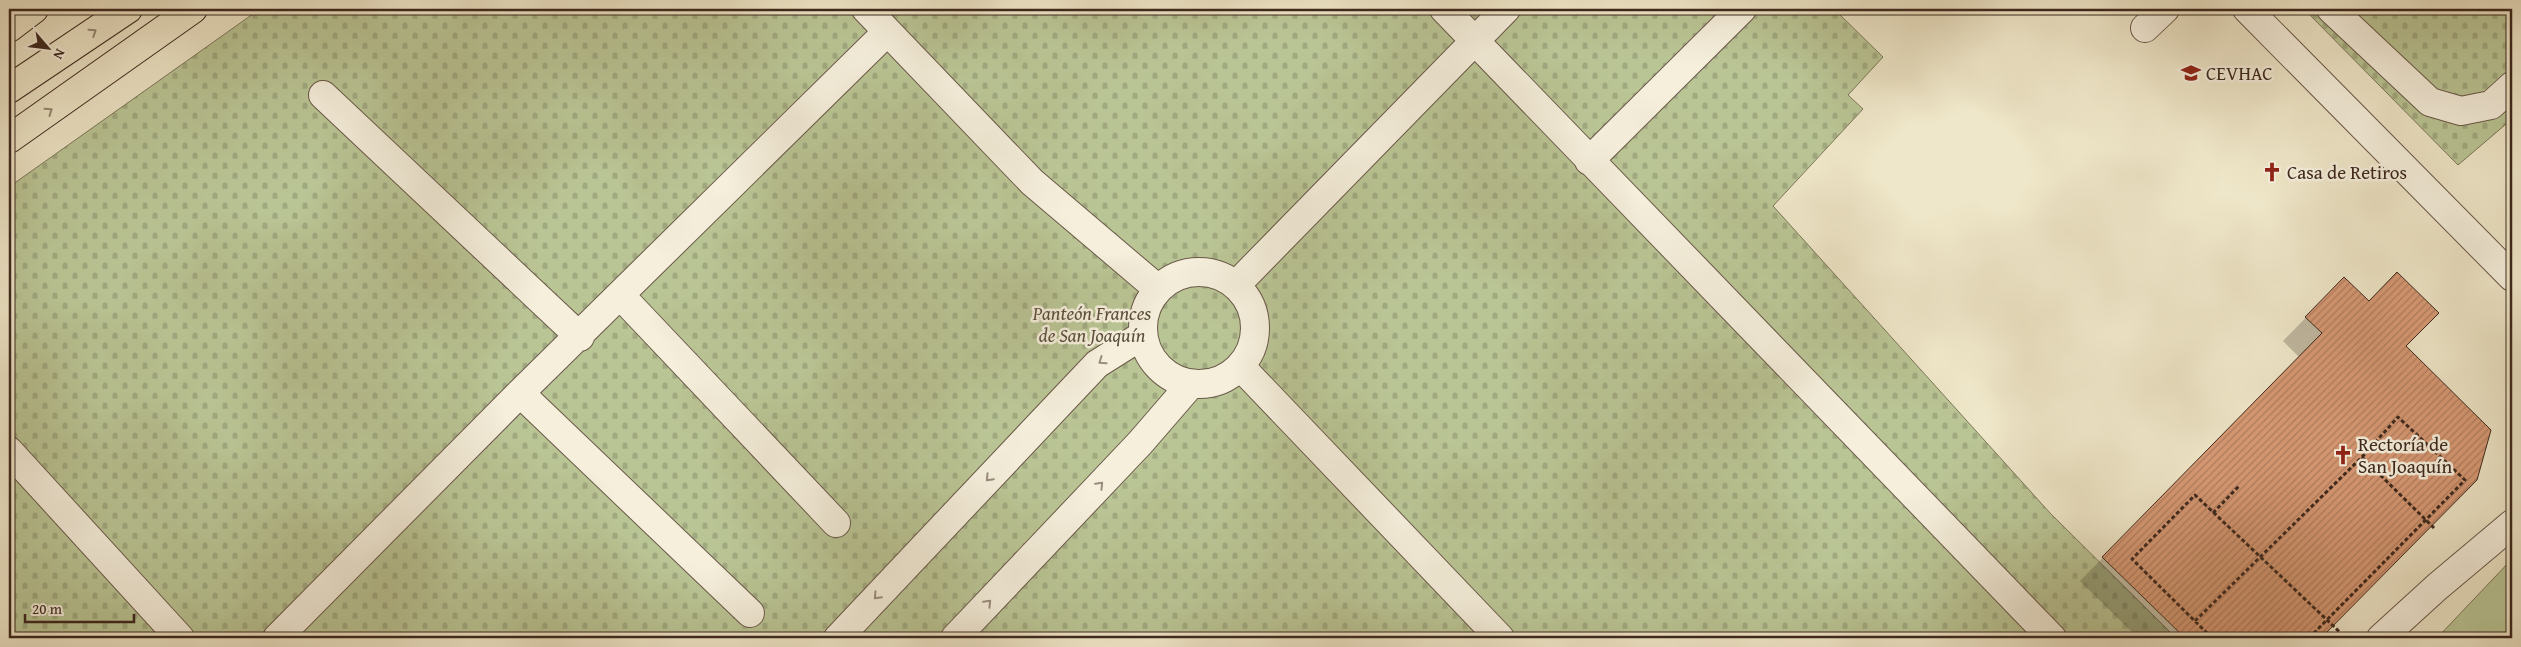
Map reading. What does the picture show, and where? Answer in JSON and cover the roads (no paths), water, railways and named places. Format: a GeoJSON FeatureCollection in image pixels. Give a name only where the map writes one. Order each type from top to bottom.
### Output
{"type":"FeatureCollection","features":[{"type":"Feature","properties":{"kind":"main road"},"geometry":{"type":"LineString","coordinates":[[9,28],[34,9]]}},
{"type":"Feature","properties":{"kind":"main road"},"geometry":{"type":"LineString","coordinates":[[9,89],[128,9]]}},
{"type":"Feature","properties":{"kind":"main road"},"geometry":{"type":"LineString","coordinates":[[9,139],[193,9]]}},
{"type":"Feature","properties":{"kind":"street"},"geometry":{"type":"LineString","coordinates":[[866,9],[1032,182],[1158,288]]}},
{"type":"Feature","properties":{"kind":"street"},"geometry":{"type":"LineString","coordinates":[[1444,9],[2052,638]]}},
{"type":"Feature","properties":{"kind":"street"},"geometry":{"type":"LineString","coordinates":[[1236,285],[1506,9]]}},
{"type":"Feature","properties":{"kind":"street"},"geometry":{"type":"LineString","coordinates":[[1589,161],[1742,9]]}},
{"type":"Feature","properties":{"kind":"street"},"geometry":{"type":"LineString","coordinates":[[2145,28],[2165,9]]}},
{"type":"Feature","properties":{"kind":"street"},"geometry":{"type":"LineString","coordinates":[[2247,9],[2512,277]]}},
{"type":"Feature","properties":{"kind":"street"},"geometry":{"type":"LineString","coordinates":[[2331,9],[2430,102],[2461,110],[2491,105],[2512,86]]}},
{"type":"Feature","properties":{"kind":"street"},"geometry":{"type":"LineString","coordinates":[[278,638],[520,394],[580,337],[887,32]]}},
{"type":"Feature","properties":{"kind":"street"},"geometry":{"type":"LineString","coordinates":[[323,95],[580,337]]}},
{"type":"Feature","properties":{"kind":"street"},"geometry":{"type":"LineString","coordinates":[[1197,271],[1218,274],[1236,285],[1249,303],[1255,324],[1252,347],[1240,366],[1215,382],[1191,384],[1168,375],[1150,358],[1143,334],[1144,310],[1158,288],[1176,276],[1197,271]]}},
{"type":"Feature","properties":{"kind":"street"},"geometry":{"type":"LineString","coordinates":[[621,296],[836,523]]}},
{"type":"Feature","properties":{"kind":"street"},"geometry":{"type":"LineString","coordinates":[[838,638],[1097,364],[1143,334]]}},
{"type":"Feature","properties":{"kind":"street"},"geometry":{"type":"LineString","coordinates":[[1240,366],[1500,638]]}},
{"type":"Feature","properties":{"kind":"street"},"geometry":{"type":"LineString","coordinates":[[955,638],[1140,443],[1191,384]]}},
{"type":"Feature","properties":{"kind":"street"},"geometry":{"type":"LineString","coordinates":[[520,394],[750,613]]}},
{"type":"Feature","properties":{"kind":"street"},"geometry":{"type":"LineString","coordinates":[[9,451],[180,638]]}},
{"type":"Feature","properties":{"kind":"street"},"geometry":{"type":"LineString","coordinates":[[2380,638],[2512,524]]}},
{"type":"Feature","properties":{"kind":"place","name":"CEVHAC"},"geometry":{"type":"Point","coordinates":[2191,73]}},
{"type":"Feature","properties":{"kind":"place","name":"Casa de Retiros"},"geometry":{"type":"Point","coordinates":[2272,172]}},
{"type":"Feature","properties":{"kind":"place","name":"Rectoría de San Joaquín"},"geometry":{"type":"Point","coordinates":[2343,455]}},
{"type":"Feature","properties":{"kind":"park label","name":"Panteón Frances de San Joaquín"},"geometry":{"type":"Point","coordinates":[1092,324]}}]}
